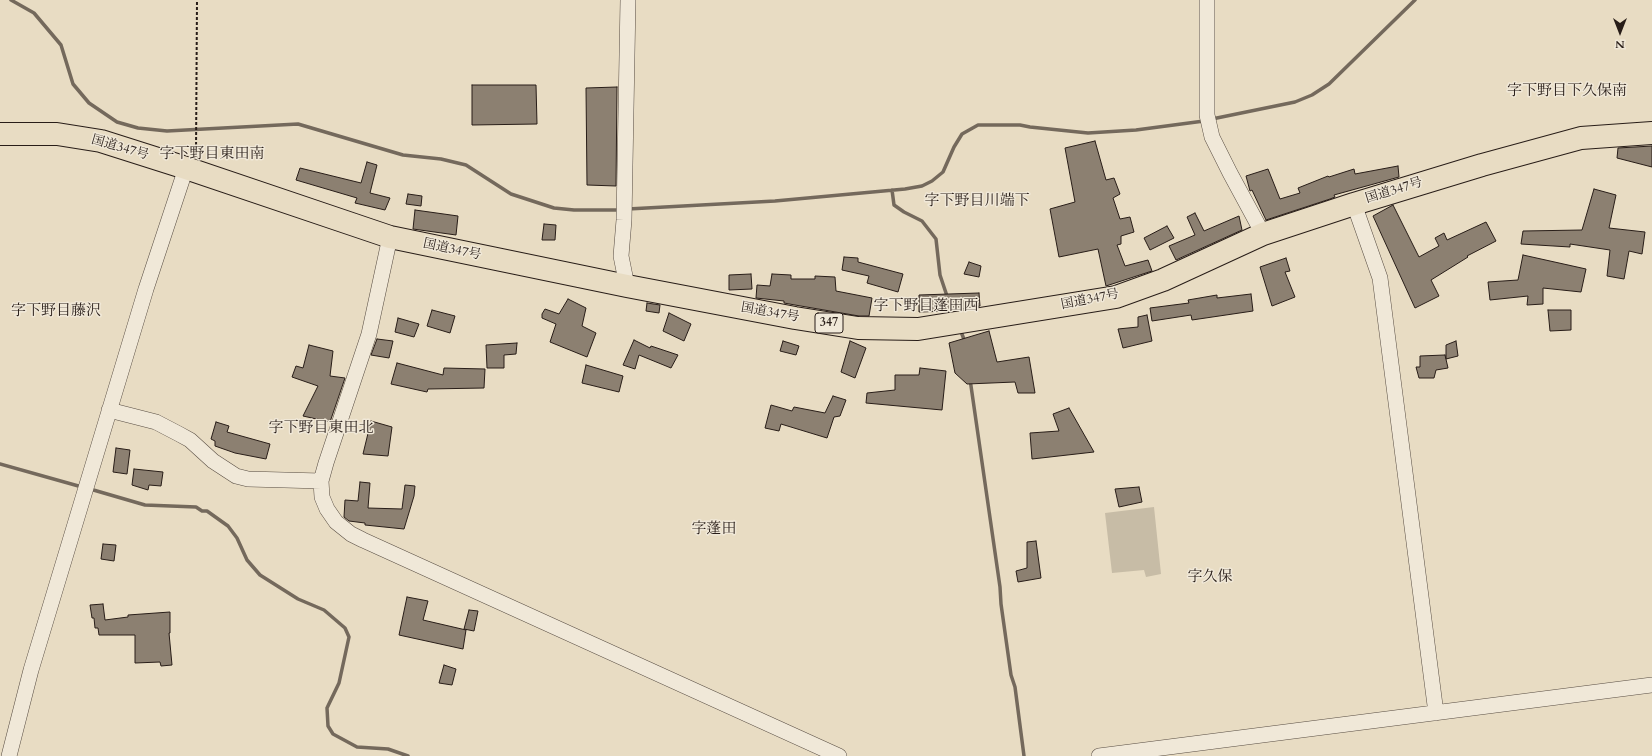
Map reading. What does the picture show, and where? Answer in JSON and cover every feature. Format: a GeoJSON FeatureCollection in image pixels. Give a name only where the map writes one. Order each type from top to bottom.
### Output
{"type":"FeatureCollection","features":[{"type":"Feature","properties":{"kind":"highway","name":"国道347号"},"geometry":{"type":"LineString","coordinates":[[0,134],[58,134],[101,141],[390,237],[627,286],[858,328],[918,328],[1116,297],[1163,280],[1263,234],[1354,204],[1482,165],[1581,138],[1652,134]]}},
{"type":"Feature","properties":{"kind":"street"},"geometry":{"type":"LineString","coordinates":[[627,286],[621,256],[624,220],[628,0]]}},
{"type":"Feature","properties":{"kind":"street"},"geometry":{"type":"LineString","coordinates":[[1207,0],[1208,120],[1212,136],[1263,234]]}},
{"type":"Feature","properties":{"kind":"street"},"geometry":{"type":"LineString","coordinates":[[9,756],[31,670],[109,410],[146,289],[186,168]]}},
{"type":"Feature","properties":{"kind":"street"},"geometry":{"type":"LineString","coordinates":[[1354,204],[1380,278],[1436,713]]}},
{"type":"Feature","properties":{"kind":"street"},"geometry":{"type":"LineString","coordinates":[[390,237],[369,334],[321,481],[322,497],[327,509],[336,522],[351,534],[839,756]]}},
{"type":"Feature","properties":{"kind":"street"},"geometry":{"type":"LineString","coordinates":[[109,410],[156,422],[190,440],[213,461],[236,476],[248,479],[321,481]]}},
{"type":"Feature","properties":{"kind":"street"},"geometry":{"type":"LineString","coordinates":[[1099,756],[1652,685]]}},
{"type":"Feature","properties":{"kind":"path"},"geometry":{"type":"LineString","coordinates":[[197,0],[195,119],[197,138]]}},
{"type":"Feature","properties":{"kind":"shaded area"},"geometry":{"type":"Polygon","coordinates":[[[1154,507],[1161,574],[1146,577],[1144,570],[1112,573],[1105,513],[1154,507]]]}},
{"type":"Feature","properties":{"kind":"building"},"geometry":{"type":"Polygon","coordinates":[[[472,85],[536,85],[537,124],[472,125],[472,85]]]}},
{"type":"Feature","properties":{"kind":"building"},"geometry":{"type":"Polygon","coordinates":[[[617,87],[616,186],[587,185],[586,88],[617,87]]]}},
{"type":"Feature","properties":{"kind":"building"},"geometry":{"type":"Polygon","coordinates":[[[1095,141],[1106,180],[1114,178],[1120,194],[1113,198],[1120,219],[1130,217],[1134,232],[1121,236],[1121,244],[1117,245],[1125,266],[1148,260],[1152,271],[1106,286],[1098,249],[1059,257],[1050,209],[1075,202],[1065,148],[1095,141]]]}},
{"type":"Feature","properties":{"kind":"building"},"geometry":{"type":"Polygon","coordinates":[[[1652,146],[1652,167],[1617,158],[1618,148],[1652,146]]]}},
{"type":"Feature","properties":{"kind":"building"},"geometry":{"type":"Polygon","coordinates":[[[367,162],[377,165],[370,193],[390,198],[385,210],[355,203],[357,198],[296,180],[300,168],[361,183],[367,162]]]}},
{"type":"Feature","properties":{"kind":"building"},"geometry":{"type":"Polygon","coordinates":[[[1398,166],[1399,177],[1334,195],[1335,197],[1330,199],[1266,220],[1252,190],[1250,191],[1246,176],[1268,169],[1280,199],[1300,193],[1298,188],[1328,176],[1329,177],[1354,169],[1355,174],[1398,166]]]}},
{"type":"Feature","properties":{"kind":"building"},"geometry":{"type":"Polygon","coordinates":[[[1594,189],[1616,195],[1609,228],[1645,232],[1642,254],[1629,251],[1624,279],[1607,276],[1610,250],[1570,244],[1570,247],[1521,244],[1523,231],[1582,230],[1594,189]]]}},
{"type":"Feature","properties":{"kind":"building"},"geometry":{"type":"Polygon","coordinates":[[[408,194],[422,196],[421,206],[406,204],[408,194]]]}},
{"type":"Feature","properties":{"kind":"building"},"geometry":{"type":"Polygon","coordinates":[[[1393,205],[1419,257],[1439,246],[1435,238],[1444,233],[1447,240],[1486,222],[1496,241],[1467,256],[1468,257],[1431,280],[1439,296],[1415,308],[1373,216],[1393,205]]]}},
{"type":"Feature","properties":{"kind":"building"},"geometry":{"type":"Polygon","coordinates":[[[415,210],[458,216],[456,235],[413,229],[415,210]]]}},
{"type":"Feature","properties":{"kind":"building"},"geometry":{"type":"Polygon","coordinates":[[[1195,213],[1204,231],[1239,216],[1242,230],[1176,260],[1169,246],[1195,235],[1187,217],[1195,213]]]}},
{"type":"Feature","properties":{"kind":"building"},"geometry":{"type":"Polygon","coordinates":[[[544,224],[556,225],[555,240],[542,240],[544,224]]]}},
{"type":"Feature","properties":{"kind":"building"},"geometry":{"type":"Polygon","coordinates":[[[1167,226],[1174,238],[1150,250],[1144,238],[1167,226]]]}},
{"type":"Feature","properties":{"kind":"building"},"geometry":{"type":"Polygon","coordinates":[[[1523,255],[1586,269],[1581,292],[1543,288],[1543,304],[1527,305],[1528,296],[1490,300],[1488,282],[1518,280],[1523,255]]]}},
{"type":"Feature","properties":{"kind":"building"},"geometry":{"type":"Polygon","coordinates":[[[844,257],[858,258],[858,262],[903,274],[898,292],[867,283],[869,276],[842,270],[844,257]]]}},
{"type":"Feature","properties":{"kind":"building"},"geometry":{"type":"Polygon","coordinates":[[[1286,258],[1290,271],[1285,272],[1295,297],[1272,306],[1260,267],[1286,258]]]}},
{"type":"Feature","properties":{"kind":"building"},"geometry":{"type":"Polygon","coordinates":[[[969,262],[981,266],[979,277],[964,274],[969,262]]]}},
{"type":"Feature","properties":{"kind":"building"},"geometry":{"type":"Polygon","coordinates":[[[751,274],[752,289],[729,290],[729,275],[751,274]]]}},
{"type":"Feature","properties":{"kind":"building"},"geometry":{"type":"Polygon","coordinates":[[[772,274],[791,275],[791,279],[815,279],[815,276],[835,277],[836,291],[872,298],[869,316],[859,316],[784,303],[784,301],[756,298],[757,285],[770,286],[772,274]]]}},
{"type":"Feature","properties":{"kind":"building"},"geometry":{"type":"Polygon","coordinates":[[[979,293],[980,306],[951,311],[919,312],[919,295],[979,293]]]}},
{"type":"Feature","properties":{"kind":"building"},"geometry":{"type":"Polygon","coordinates":[[[1251,294],[1253,311],[1192,320],[1191,315],[1152,321],[1150,308],[1189,303],[1188,300],[1217,295],[1217,298],[1251,294]]]}},
{"type":"Feature","properties":{"kind":"building"},"geometry":{"type":"Polygon","coordinates":[[[568,299],[586,308],[582,326],[596,333],[587,357],[550,342],[556,324],[542,318],[542,314],[545,309],[559,314],[568,299]]]}},
{"type":"Feature","properties":{"kind":"building"},"geometry":{"type":"Polygon","coordinates":[[[647,303],[660,305],[659,313],[646,311],[647,303]]]}},
{"type":"Feature","properties":{"kind":"building"},"geometry":{"type":"Polygon","coordinates":[[[432,310],[455,316],[450,333],[427,326],[432,310]]]}},
{"type":"Feature","properties":{"kind":"building"},"geometry":{"type":"Polygon","coordinates":[[[1548,310],[1571,310],[1571,330],[1550,331],[1548,310]]]}},
{"type":"Feature","properties":{"kind":"building"},"geometry":{"type":"Polygon","coordinates":[[[669,313],[691,324],[684,341],[663,331],[669,313]]]}},
{"type":"Feature","properties":{"kind":"building"},"geometry":{"type":"Polygon","coordinates":[[[1147,315],[1152,341],[1123,348],[1118,329],[1138,327],[1138,317],[1147,315]]]}},
{"type":"Feature","properties":{"kind":"building"},"geometry":{"type":"Polygon","coordinates":[[[398,318],[419,324],[414,337],[395,332],[398,318]]]}},
{"type":"Feature","properties":{"kind":"building"},"geometry":{"type":"Polygon","coordinates":[[[989,331],[997,362],[1029,357],[1035,393],[1018,393],[1015,382],[967,384],[955,373],[949,343],[989,331]]]}},
{"type":"Feature","properties":{"kind":"building"},"geometry":{"type":"Polygon","coordinates":[[[377,339],[393,341],[389,358],[371,355],[377,339]]]}},
{"type":"Feature","properties":{"kind":"building"},"geometry":{"type":"Polygon","coordinates":[[[634,340],[650,348],[651,346],[678,355],[671,368],[639,355],[635,369],[623,365],[634,340]]]}},
{"type":"Feature","properties":{"kind":"building"},"geometry":{"type":"Polygon","coordinates":[[[783,341],[799,346],[796,355],[780,351],[783,341]]]}},
{"type":"Feature","properties":{"kind":"building"},"geometry":{"type":"Polygon","coordinates":[[[850,341],[866,348],[855,378],[841,372],[850,341]]]}},
{"type":"Feature","properties":{"kind":"building"},"geometry":{"type":"Polygon","coordinates":[[[1456,341],[1458,356],[1446,359],[1446,345],[1456,341]]]}},
{"type":"Feature","properties":{"kind":"building"},"geometry":{"type":"Polygon","coordinates":[[[517,343],[516,354],[504,355],[504,368],[487,368],[486,345],[517,343]]]}},
{"type":"Feature","properties":{"kind":"building"},"geometry":{"type":"Polygon","coordinates":[[[309,345],[333,351],[330,376],[345,378],[330,422],[303,416],[318,386],[292,377],[296,366],[303,368],[309,345]]]}},
{"type":"Feature","properties":{"kind":"building"},"geometry":{"type":"Polygon","coordinates":[[[1445,355],[1448,368],[1436,370],[1434,378],[1419,378],[1416,367],[1420,367],[1420,356],[1445,355]]]}},
{"type":"Feature","properties":{"kind":"building"},"geometry":{"type":"Polygon","coordinates":[[[397,363],[443,375],[444,368],[485,369],[484,388],[428,389],[427,392],[391,384],[397,363]]]}},
{"type":"Feature","properties":{"kind":"building"},"geometry":{"type":"Polygon","coordinates":[[[586,365],[623,376],[619,392],[582,383],[586,365]]]}},
{"type":"Feature","properties":{"kind":"building"},"geometry":{"type":"Polygon","coordinates":[[[920,368],[946,371],[942,410],[866,403],[867,393],[895,390],[895,375],[919,375],[920,368]]]}},
{"type":"Feature","properties":{"kind":"building"},"geometry":{"type":"Polygon","coordinates":[[[833,396],[846,400],[840,416],[834,417],[827,438],[781,424],[779,431],[765,428],[771,405],[792,411],[794,407],[825,413],[833,396]]]}},
{"type":"Feature","properties":{"kind":"building"},"geometry":{"type":"Polygon","coordinates":[[[1069,408],[1094,452],[1032,459],[1030,433],[1059,431],[1053,414],[1069,408]]]}},
{"type":"Feature","properties":{"kind":"building"},"geometry":{"type":"Polygon","coordinates":[[[371,421],[392,427],[388,456],[363,454],[371,421]]]}},
{"type":"Feature","properties":{"kind":"building"},"geometry":{"type":"Polygon","coordinates":[[[216,422],[229,426],[227,432],[270,444],[266,459],[235,453],[215,446],[215,441],[211,439],[216,422]]]}},
{"type":"Feature","properties":{"kind":"building"},"geometry":{"type":"Polygon","coordinates":[[[116,448],[130,450],[127,474],[113,472],[116,448]]]}},
{"type":"Feature","properties":{"kind":"building"},"geometry":{"type":"Polygon","coordinates":[[[134,469],[163,472],[161,486],[149,485],[148,490],[132,485],[134,469]]]}},
{"type":"Feature","properties":{"kind":"building"},"geometry":{"type":"Polygon","coordinates":[[[360,482],[370,483],[368,508],[402,509],[405,485],[415,486],[414,496],[404,529],[365,525],[365,523],[349,521],[344,517],[345,500],[358,501],[360,482]]]}},
{"type":"Feature","properties":{"kind":"building"},"geometry":{"type":"Polygon","coordinates":[[[1139,487],[1142,502],[1119,507],[1115,489],[1139,487]]]}},
{"type":"Feature","properties":{"kind":"building"},"geometry":{"type":"Polygon","coordinates":[[[1036,541],[1041,578],[1018,582],[1016,571],[1027,568],[1027,542],[1036,541]]]}},
{"type":"Feature","properties":{"kind":"building"},"geometry":{"type":"Polygon","coordinates":[[[103,544],[116,545],[114,561],[101,559],[103,544]]]}},
{"type":"Feature","properties":{"kind":"building"},"geometry":{"type":"Polygon","coordinates":[[[407,597],[428,601],[423,620],[466,630],[463,649],[399,635],[407,597]]]}},
{"type":"Feature","properties":{"kind":"building"},"geometry":{"type":"Polygon","coordinates":[[[103,604],[105,620],[128,617],[128,615],[170,612],[169,633],[172,665],[161,666],[160,662],[135,663],[135,635],[99,635],[98,628],[95,628],[94,618],[92,618],[90,605],[103,604]]]}},
{"type":"Feature","properties":{"kind":"building"},"geometry":{"type":"Polygon","coordinates":[[[469,610],[478,611],[474,631],[464,629],[469,610]]]}},
{"type":"Feature","properties":{"kind":"building"},"geometry":{"type":"Polygon","coordinates":[[[444,665],[456,669],[452,685],[439,683],[444,665]]]}},
{"type":"Feature","properties":{"kind":"waterway"},"geometry":{"type":"LineString","coordinates":[[11,0],[34,13],[61,45],[73,84],[89,103],[117,122],[138,128],[167,131],[298,124],[403,155],[441,159],[466,165],[511,194],[554,208],[574,210],[620,210]]}},
{"type":"Feature","properties":{"kind":"waterway"},"geometry":{"type":"LineString","coordinates":[[1212,119],[1295,102],[1312,95],[1329,84],[1415,0]]}},
{"type":"Feature","properties":{"kind":"waterway"},"geometry":{"type":"LineString","coordinates":[[628,209],[775,201],[905,189],[922,186],[932,181],[943,172],[954,147],[962,134],[978,125],[1020,125],[1088,133],[1136,130],[1204,121]]}},
{"type":"Feature","properties":{"kind":"waterway"},"geometry":{"type":"LineString","coordinates":[[892,190],[894,205],[922,221],[936,239],[940,275],[948,299]]}},
{"type":"Feature","properties":{"kind":"waterway"},"geometry":{"type":"LineString","coordinates":[[960,329],[965,342]]}},
{"type":"Feature","properties":{"kind":"waterway"},"geometry":{"type":"LineString","coordinates":[[970,379],[1011,675],[1015,687],[1024,756]]}},
{"type":"Feature","properties":{"kind":"waterway"},"geometry":{"type":"LineString","coordinates":[[0,464],[82,487]]}},
{"type":"Feature","properties":{"kind":"waterway"},"geometry":{"type":"LineString","coordinates":[[90,489],[145,505],[196,507],[202,511],[207,511],[228,526],[237,538],[247,560],[260,575],[298,599],[324,610],[345,628],[349,637],[339,683],[327,708],[328,726],[333,734],[357,747],[388,749],[408,756]]}},
{"type":"Feature","properties":{"kind":"district","name":"字下野目下久保南"},"geometry":{"type":"Point","coordinates":[1567,92]}},
{"type":"Feature","properties":{"kind":"district","name":"字下野目東田南"},"geometry":{"type":"Point","coordinates":[212,155]}},
{"type":"Feature","properties":{"kind":"district","name":"字下野目川端下"},"geometry":{"type":"Point","coordinates":[977,202]}},
{"type":"Feature","properties":{"kind":"district","name":"字下野目蓬田西"},"geometry":{"type":"Point","coordinates":[926,307]}},
{"type":"Feature","properties":{"kind":"district","name":"字下野目藤沢"},"geometry":{"type":"Point","coordinates":[56,312]}},
{"type":"Feature","properties":{"kind":"district","name":"字下野目東田北"},"geometry":{"type":"Point","coordinates":[321,429]}},
{"type":"Feature","properties":{"kind":"district","name":"字蓬田"},"geometry":{"type":"Point","coordinates":[714,530]}},
{"type":"Feature","properties":{"kind":"district","name":"字久保"},"geometry":{"type":"Point","coordinates":[1210,578]}}]}
